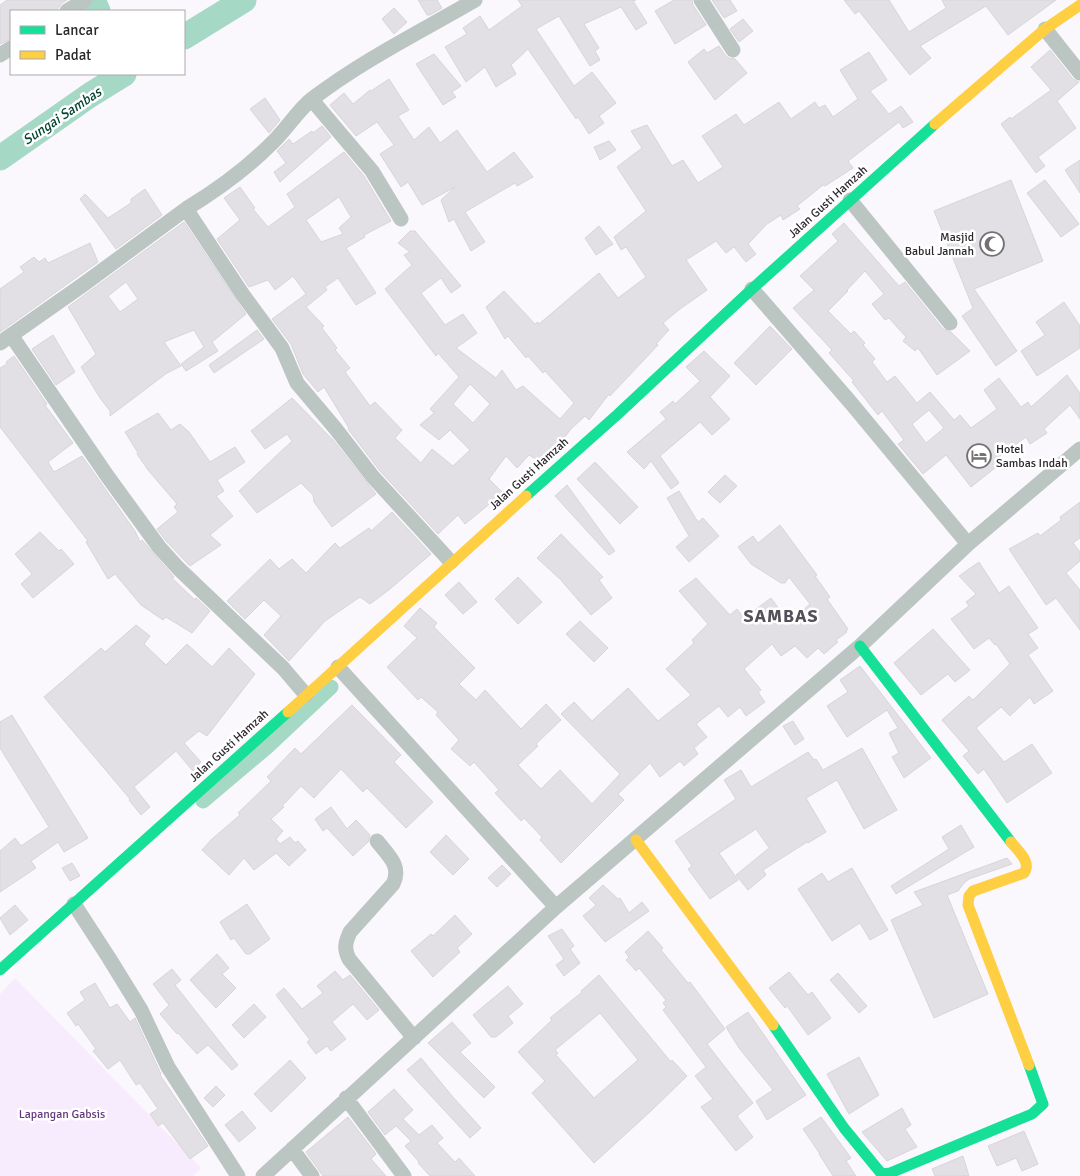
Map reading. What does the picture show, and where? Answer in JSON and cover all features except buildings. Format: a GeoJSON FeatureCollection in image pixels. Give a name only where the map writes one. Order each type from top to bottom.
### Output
{"type":"FeatureCollection","features":[{"type":"Feature","properties":{"kind":"street"},"geometry":{"type":"LineString","coordinates":[[306,695],[283,668],[178,568],[159,547],[6,339],[186,209],[233,178],[285,130],[312,100],[350,72],[397,43],[475,0]]}},
{"type":"Feature","properties":{"kind":"street"},"geometry":{"type":"LineString","coordinates":[[701,0],[733,50]]}},
{"type":"Feature","properties":{"kind":"street"},"geometry":{"type":"LineString","coordinates":[[69,10],[83,1]]}},
{"type":"Feature","properties":{"kind":"street","name":"Jalan Gusti Hamzah"},"geometry":{"type":"LineString","coordinates":[[0,970],[338,667],[451,562],[618,414],[850,200],[972,91],[1045,29],[1080,4]]}},
{"type":"Feature","properties":{"kind":"street"},"geometry":{"type":"LineString","coordinates":[[1045,29],[1080,73]]}},
{"type":"Feature","properties":{"kind":"street"},"geometry":{"type":"LineString","coordinates":[[312,100],[372,171],[401,219]]}},
{"type":"Feature","properties":{"kind":"street"},"geometry":{"type":"LineString","coordinates":[[850,200],[950,323]]}},
{"type":"Feature","properties":{"kind":"street"},"geometry":{"type":"LineString","coordinates":[[186,209],[248,303],[282,348],[297,383],[373,476],[451,562]]}},
{"type":"Feature","properties":{"kind":"street"},"geometry":{"type":"LineString","coordinates":[[752,289],[851,403],[968,544]]}},
{"type":"Feature","properties":{"kind":"street"},"geometry":{"type":"LineString","coordinates":[[263,1176],[556,907],[860,646],[968,544],[1080,449]]}},
{"type":"Feature","properties":{"kind":"street"},"geometry":{"type":"LineString","coordinates":[[636,840],[802,1065],[855,1144],[880,1172],[884,1174],[890,1173],[1032,1114],[1042,1104],[1042,1098],[967,902],[969,895],[973,891],[1024,873],[1027,869],[1026,863],[860,646]]}},
{"type":"Feature","properties":{"kind":"street"},"geometry":{"type":"LineString","coordinates":[[338,667],[556,907]]}},
{"type":"Feature","properties":{"kind":"street"},"geometry":{"type":"LineString","coordinates":[[377,841],[396,867],[397,876],[350,932],[345,950],[349,959],[414,1038]]}},
{"type":"Feature","properties":{"kind":"street"},"geometry":{"type":"LineString","coordinates":[[74,904],[140,1010],[168,1067],[238,1176]]}},
{"type":"Feature","properties":{"kind":"street"},"geometry":{"type":"LineString","coordinates":[[346,1098],[404,1176]]}},
{"type":"Feature","properties":{"kind":"street"},"geometry":{"type":"LineString","coordinates":[[292,1149],[312,1176]]}},
{"type":"Feature","properties":{"kind":"green space","name":"Lapangan Gabsis"},"geometry":{"type":"Polygon","coordinates":[[[15,978],[201,1168],[193,1176],[0,1176],[0,994],[15,978]]]}},
{"type":"Feature","properties":{"kind":"waterway"},"geometry":{"type":"LineString","coordinates":[[93,0],[98,10]]}},
{"type":"Feature","properties":{"kind":"waterway","name":"Sungai Sambas"},"geometry":{"type":"LineString","coordinates":[[185,36],[244,0]]}},
{"type":"Feature","properties":{"kind":"waterway","name":"Sungai Sambas"},"geometry":{"type":"LineString","coordinates":[[0,158],[90,95],[122,75]]}},
{"type":"Feature","properties":{"kind":"waterway"},"geometry":{"type":"LineString","coordinates":[[203,801],[267,747],[331,687]]}},
{"type":"Feature","properties":{"kind":"traffic: fast"},"geometry":{"type":"LineString","coordinates":[[526,496],[935,124]]}},
{"type":"Feature","properties":{"kind":"traffic: fast"},"geometry":{"type":"LineString","coordinates":[[860,646],[1011,842]]}},
{"type":"Feature","properties":{"kind":"traffic: fast"},"geometry":{"type":"LineString","coordinates":[[0,970],[288,712]]}},
{"type":"Feature","properties":{"kind":"traffic: fast"},"geometry":{"type":"LineString","coordinates":[[773,1025],[844,1128],[880,1172],[884,1174],[1032,1114],[1043,1104],[1029,1065]]}},
{"type":"Feature","properties":{"kind":"traffic: slow"},"geometry":{"type":"LineString","coordinates":[[935,124],[1045,29],[1080,5]]}},
{"type":"Feature","properties":{"kind":"traffic: slow"},"geometry":{"type":"LineString","coordinates":[[288,712],[526,496]]}},
{"type":"Feature","properties":{"kind":"traffic: slow"},"geometry":{"type":"LineString","coordinates":[[636,840],[773,1025]]}},
{"type":"Feature","properties":{"kind":"traffic: slow"},"geometry":{"type":"LineString","coordinates":[[1011,842],[1025,861],[1026,869],[1024,873],[973,891],[969,896],[968,905],[1029,1065]]}},
{"type":"Feature","properties":{"kind":"place","name":"Masjid Babul Jannah"},"geometry":{"type":"Point","coordinates":[992,244]}},
{"type":"Feature","properties":{"kind":"place","name":"Hotel Sambas Indah"},"geometry":{"type":"Point","coordinates":[979,456]}},
{"type":"Feature","properties":{"kind":"district","name":"SAMBAS"},"geometry":{"type":"Point","coordinates":[781,616]}}]}
